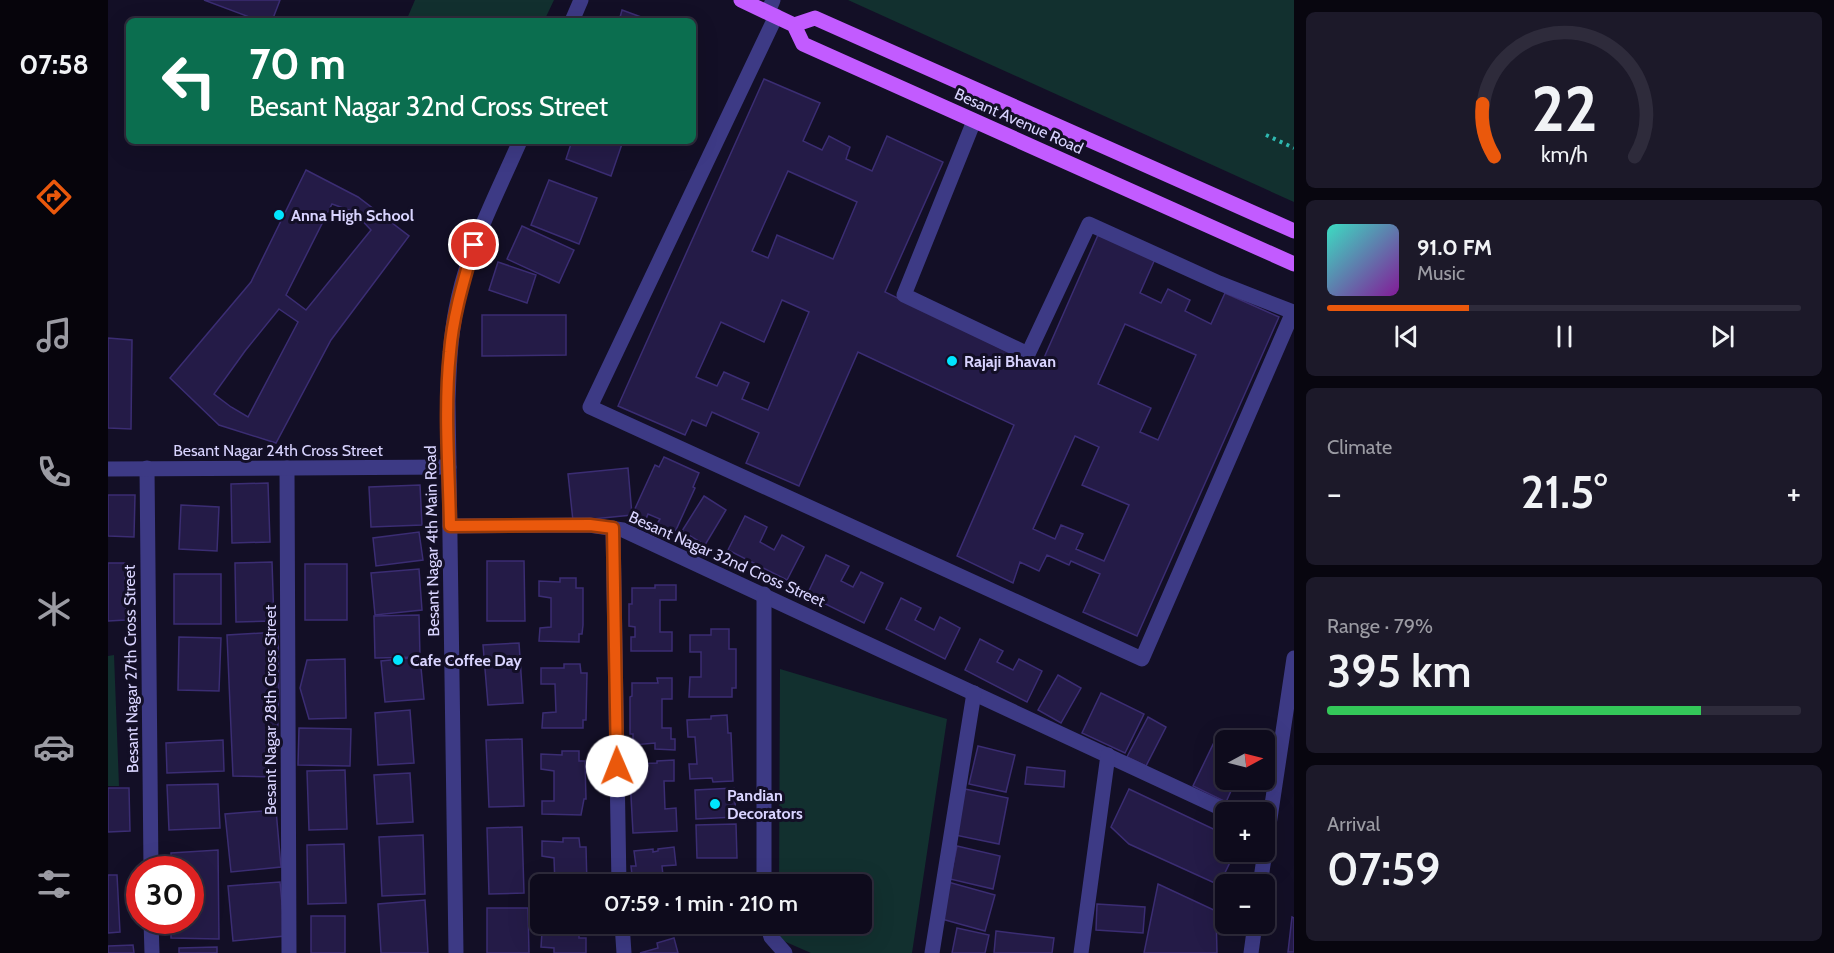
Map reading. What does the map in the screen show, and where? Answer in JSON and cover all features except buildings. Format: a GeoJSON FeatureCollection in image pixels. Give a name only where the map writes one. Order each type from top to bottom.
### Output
{"type":"FeatureCollection","features":[{"type":"Feature","properties":{"kind":"main road","name":"Besant Avenue Road"},"geometry":{"type":"LineString","coordinates":[[741,0],[772,9],[794,25],[802,44],[1294,264]]}},
{"type":"Feature","properties":{"kind":"main road"},"geometry":{"type":"LineString","coordinates":[[794,25],[815,18],[1294,231]]}},
{"type":"Feature","properties":{"kind":"street"},"geometry":{"type":"LineString","coordinates":[[573,18],[581,0]]}},
{"type":"Feature","properties":{"kind":"street"},"geometry":{"type":"LineString","coordinates":[[772,9],[591,407],[1142,659],[1293,312],[1219,283],[1089,224],[1028,354],[904,295],[974,121]]}},
{"type":"Feature","properties":{"kind":"street","name":"Besant Nagar 4th Main Road"},"geometry":{"type":"LineString","coordinates":[[456,953],[449,467],[450,352],[456,307],[474,245],[519,144]]}},
{"type":"Feature","properties":{"kind":"street","name":"Besant Nagar 24th Cross Street"},"geometry":{"type":"LineString","coordinates":[[108,469],[449,467]]}},
{"type":"Feature","properties":{"kind":"street","name":"Besant Nagar 27th Cross Street"},"geometry":{"type":"LineString","coordinates":[[147,468],[151,856]]}},
{"type":"Feature","properties":{"kind":"street","name":"Besant Nagar 28th Cross Street"},"geometry":{"type":"LineString","coordinates":[[287,468],[289,953]]}},
{"type":"Feature","properties":{"kind":"street","name":"Besant Nagar 32nd Cross Street"},"geometry":{"type":"LineString","coordinates":[[450,526],[590,525],[613,528],[647,540],[1215,805]]}},
{"type":"Feature","properties":{"kind":"street"},"geometry":{"type":"LineString","coordinates":[[613,528],[619,874]]}},
{"type":"Feature","properties":{"kind":"street"},"geometry":{"type":"LineString","coordinates":[[764,594],[764,874]]}},
{"type":"Feature","properties":{"kind":"street"},"geometry":{"type":"LineString","coordinates":[[1271,802],[1294,658]]}},
{"type":"Feature","properties":{"kind":"street"},"geometry":{"type":"LineString","coordinates":[[932,953],[974,693]]}},
{"type":"Feature","properties":{"kind":"street"},"geometry":{"type":"LineString","coordinates":[[1081,953],[1108,755]]}},
{"type":"Feature","properties":{"kind":"street"},"geometry":{"type":"LineString","coordinates":[[151,934],[152,953]]}},
{"type":"Feature","properties":{"kind":"street"},"geometry":{"type":"LineString","coordinates":[[623,934],[624,953]]}},
{"type":"Feature","properties":{"kind":"street"},"geometry":{"type":"LineString","coordinates":[[770,934],[785,953]]}},
{"type":"Feature","properties":{"kind":"street"},"geometry":{"type":"LineString","coordinates":[[1251,953],[1254,934]]}},
{"type":"Feature","properties":{"kind":"path"},"geometry":{"type":"LineString","coordinates":[[1266,135],[1294,148]]}},
{"type":"Feature","properties":{"kind":"green space"},"geometry":{"type":"Polygon","coordinates":[[[415,0],[554,0],[545,18],[407,18],[415,0]]]}},
{"type":"Feature","properties":{"kind":"green space"},"geometry":{"type":"Polygon","coordinates":[[[848,0],[1294,0],[1294,202],[848,0]]]}},
{"type":"Feature","properties":{"kind":"green space"},"geometry":{"type":"Polygon","coordinates":[[[114,655],[119,786],[108,786],[108,656],[114,655]]]}},
{"type":"Feature","properties":{"kind":"green space"},"geometry":{"type":"Polygon","coordinates":[[[780,669],[947,719],[912,953],[811,953],[779,939],[779,934],[872,934],[872,874],[779,874],[780,669]]]}},
{"type":"Feature","properties":{"kind":"place","name":"Anna High School"},"geometry":{"type":"Point","coordinates":[279,215]}},
{"type":"Feature","properties":{"kind":"place","name":"Rajaji Bhavan"},"geometry":{"type":"Point","coordinates":[952,361]}},
{"type":"Feature","properties":{"kind":"place","name":"Cafe Coffee Day"},"geometry":{"type":"Point","coordinates":[398,660]}},
{"type":"Feature","properties":{"kind":"place","name":"Pandian Decorators"},"geometry":{"type":"Point","coordinates":[715,804]}},
{"type":"Feature","properties":{"kind":"route"},"geometry":{"type":"LineString","coordinates":[[474,245],[456,307],[450,352],[448,401],[450,526],[590,525],[613,528],[617,766]]}}]}
